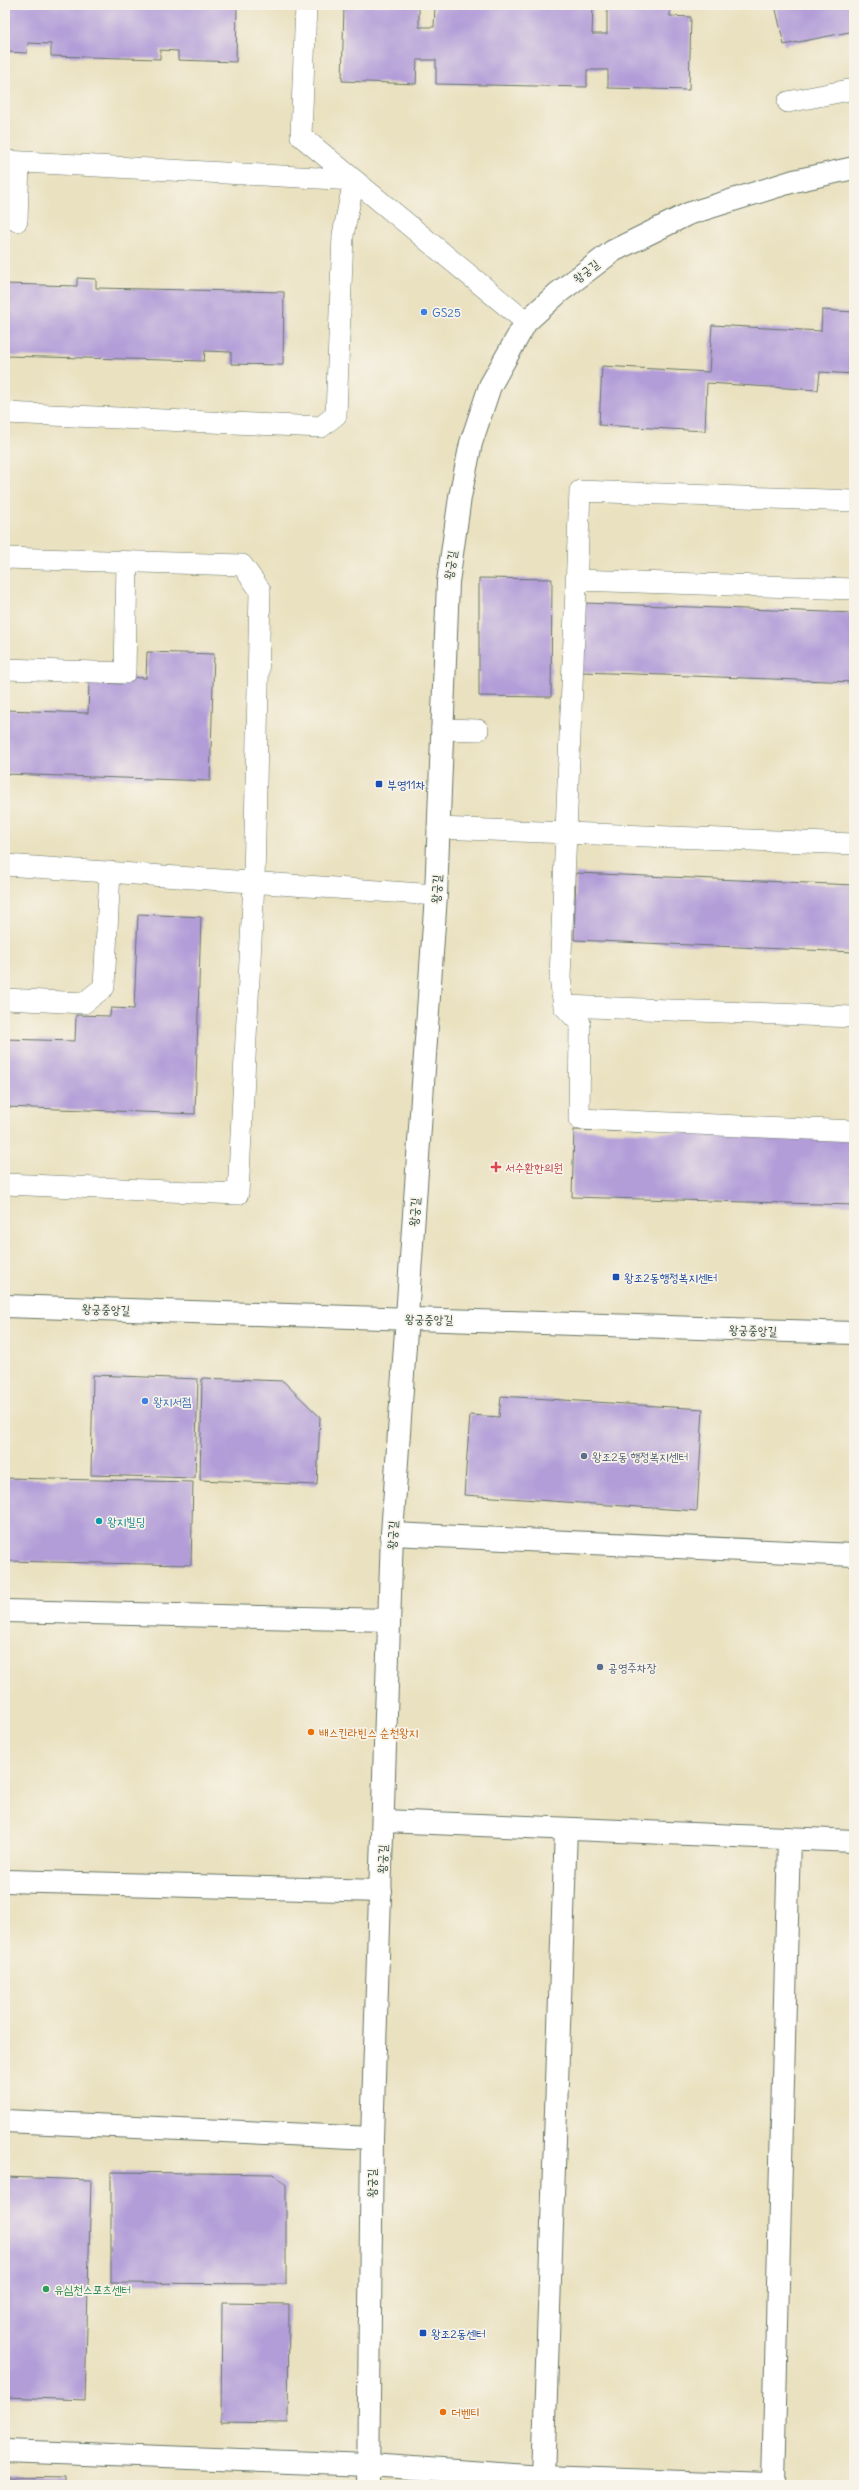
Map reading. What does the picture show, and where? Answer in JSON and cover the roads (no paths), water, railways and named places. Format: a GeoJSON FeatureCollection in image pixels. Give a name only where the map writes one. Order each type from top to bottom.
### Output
{"type":"FeatureCollection","features":[{"type":"Feature","properties":{"kind":"street","name":"왕궁길"},"geometry":{"type":"LineString","coordinates":[[369,2475],[372,2138],[384,1821],[392,1534],[436,895],[448,582],[468,458],[478,418],[490,386],[526,322],[585,270],[613,251],[644,234],[688,214],[739,196],[854,168]]}},
{"type":"Feature","properties":{"kind":"street","name":"왕궁중앙길"},"geometry":{"type":"LineString","coordinates":[[5,1306],[854,1333]]}},
{"type":"Feature","properties":{"kind":"street"},"geometry":{"type":"LineString","coordinates":[[392,1534],[854,1554]]}},
{"type":"Feature","properties":{"kind":"street"},"geometry":{"type":"LineString","coordinates":[[5,1611],[389,1620]]}},
{"type":"Feature","properties":{"kind":"street"},"geometry":{"type":"LineString","coordinates":[[384,1821],[854,1841]]}},
{"type":"Feature","properties":{"kind":"street"},"geometry":{"type":"LineString","coordinates":[[543,2477],[566,1829]]}},
{"type":"Feature","properties":{"kind":"street"},"geometry":{"type":"LineString","coordinates":[[773,2485],[789,1838]]}},
{"type":"Feature","properties":{"kind":"street"},"geometry":{"type":"LineString","coordinates":[[5,1881],[381,1891]]}},
{"type":"Feature","properties":{"kind":"street"},"geometry":{"type":"LineString","coordinates":[[5,2120],[372,2138]]}},
{"type":"Feature","properties":{"kind":"street"},"geometry":{"type":"LineString","coordinates":[[5,2451],[369,2475],[543,2477],[769,2485]]}},
{"type":"Feature","properties":{"kind":"lane"},"geometry":{"type":"LineString","coordinates":[[306,5],[301,136],[526,322]]}},
{"type":"Feature","properties":{"kind":"lane"},"geometry":{"type":"LineString","coordinates":[[788,102],[854,89]]}},
{"type":"Feature","properties":{"kind":"lane"},"geometry":{"type":"LineString","coordinates":[[17,221],[12,161],[354,180]]}},
{"type":"Feature","properties":{"kind":"lane"},"geometry":{"type":"LineString","coordinates":[[5,413],[321,427],[336,415],[343,235],[354,180]]}},
{"type":"Feature","properties":{"kind":"lane"},"geometry":{"type":"LineString","coordinates":[[854,501],[580,491],[560,978],[564,1006],[580,1023],[579,1119],[854,1131]]}},
{"type":"Feature","properties":{"kind":"lane"},"geometry":{"type":"LineString","coordinates":[[5,558],[242,565],[260,590],[254,882],[238,1194],[5,1184]]}},
{"type":"Feature","properties":{"kind":"lane"},"geometry":{"type":"LineString","coordinates":[[5,669],[125,673],[128,562]]}},
{"type":"Feature","properties":{"kind":"lane"},"geometry":{"type":"LineString","coordinates":[[576,580],[854,589]]}},
{"type":"Feature","properties":{"kind":"lane"},"geometry":{"type":"LineString","coordinates":[[442,729],[478,730]]}},
{"type":"Feature","properties":{"kind":"lane"},"geometry":{"type":"LineString","coordinates":[[438,828],[854,844]]}},
{"type":"Feature","properties":{"kind":"lane"},"geometry":{"type":"LineString","coordinates":[[5,865],[436,895]]}},
{"type":"Feature","properties":{"kind":"lane"},"geometry":{"type":"LineString","coordinates":[[5,999],[84,1003],[104,987],[110,872]]}},
{"type":"Feature","properties":{"kind":"lane"},"geometry":{"type":"LineString","coordinates":[[564,1006],[854,1017]]}},
{"type":"Feature","properties":{"kind":"place","name":"GS25"},"geometry":{"type":"Point","coordinates":[424,312]}},
{"type":"Feature","properties":{"kind":"place","name":"부영11차"},"geometry":{"type":"Point","coordinates":[379,784]}},
{"type":"Feature","properties":{"kind":"place","name":"서수환한의원"},"geometry":{"type":"Point","coordinates":[496,1167]}},
{"type":"Feature","properties":{"kind":"place","name":"왕조2동행정복지센터"},"geometry":{"type":"Point","coordinates":[616,1277]}},
{"type":"Feature","properties":{"kind":"place","name":"왕지서점"},"geometry":{"type":"Point","coordinates":[145,1401]}},
{"type":"Feature","properties":{"kind":"place","name":"왕조2동 행정복지센터"},"geometry":{"type":"Point","coordinates":[584,1456]}},
{"type":"Feature","properties":{"kind":"place","name":"왕지빌딩"},"geometry":{"type":"Point","coordinates":[99,1521]}},
{"type":"Feature","properties":{"kind":"place","name":"공영주차장"},"geometry":{"type":"Point","coordinates":[600,1667]}},
{"type":"Feature","properties":{"kind":"place","name":"배스킨라빈스 순천왕지"},"geometry":{"type":"Point","coordinates":[311,1732]}},
{"type":"Feature","properties":{"kind":"place","name":"유심천스포츠센터"},"geometry":{"type":"Point","coordinates":[46,2289]}},
{"type":"Feature","properties":{"kind":"place","name":"왕조2동센터"},"geometry":{"type":"Point","coordinates":[423,2333]}},
{"type":"Feature","properties":{"kind":"place","name":"더벤티"},"geometry":{"type":"Point","coordinates":[443,2412]}}]}
